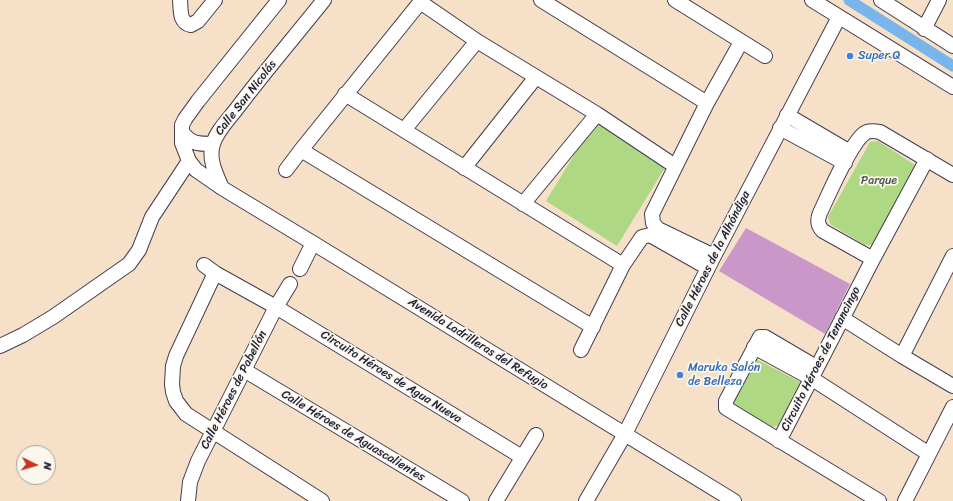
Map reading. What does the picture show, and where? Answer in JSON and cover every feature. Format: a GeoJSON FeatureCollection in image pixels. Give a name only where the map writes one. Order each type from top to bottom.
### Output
{"type":"FeatureCollection","features":[{"type":"Feature","properties":{"kind":"street"},"geometry":{"type":"LineString","coordinates":[[180,0],[182,18],[186,24],[191,25],[198,21],[216,0]]}},
{"type":"Feature","properties":{"kind":"street"},"geometry":{"type":"LineString","coordinates":[[222,188],[196,170],[189,161],[182,143],[182,132],[185,119],[279,0]]}},
{"type":"Feature","properties":{"kind":"street","name":"Calle San Nicolás"},"geometry":{"type":"LineString","coordinates":[[222,188],[213,166],[211,153],[212,144],[217,134],[324,0]]}},
{"type":"Feature","properties":{"kind":"street"},"geometry":{"type":"LineString","coordinates":[[541,0],[707,103]]}},
{"type":"Feature","properties":{"kind":"street"},"geometry":{"type":"LineString","coordinates":[[675,0],[765,56]]}},
{"type":"Feature","properties":{"kind":"street"},"geometry":{"type":"LineString","coordinates":[[812,0],[953,87]]}},
{"type":"Feature","properties":{"kind":"street"},"geometry":{"type":"LineString","coordinates":[[881,0],[924,29],[953,46]]}},
{"type":"Feature","properties":{"kind":"street"},"geometry":{"type":"LineString","coordinates":[[924,29],[939,0]]}},
{"type":"Feature","properties":{"kind":"street"},"geometry":{"type":"LineString","coordinates":[[286,170],[345,94],[421,1],[477,41],[597,114],[675,166]]}},
{"type":"Feature","properties":{"kind":"street","name":"Calle Héroes de la Alhóndiga"},"geometry":{"type":"LineString","coordinates":[[586,501],[625,434],[711,262],[839,17]]}},
{"type":"Feature","properties":{"kind":"street"},"geometry":{"type":"LineString","coordinates":[[404,130],[477,41]]}},
{"type":"Feature","properties":{"kind":"street"},"geometry":{"type":"LineString","coordinates":[[711,262],[658,229],[653,223],[652,214],[707,103],[741,42]]}},
{"type":"Feature","properties":{"kind":"street"},"geometry":{"type":"LineString","coordinates":[[464,168],[536,77]]}},
{"type":"Feature","properties":{"kind":"street"},"geometry":{"type":"LineString","coordinates":[[345,94],[623,266]]}},
{"type":"Feature","properties":{"kind":"street"},"geometry":{"type":"LineString","coordinates":[[523,204],[597,114]]}},
{"type":"Feature","properties":{"kind":"street"},"geometry":{"type":"LineString","coordinates":[[787,115],[848,157]]}},
{"type":"Feature","properties":{"kind":"street"},"geometry":{"type":"LineString","coordinates":[[780,128],[848,157]]}},
{"type":"Feature","properties":{"kind":"street"},"geometry":{"type":"LineString","coordinates":[[182,132],[192,142],[198,144],[212,144]]}},
{"type":"Feature","properties":{"kind":"street"},"geometry":{"type":"LineString","coordinates":[[873,258],[823,231],[818,224],[820,213],[848,157],[866,132],[880,132],[953,175]]}},
{"type":"Feature","properties":{"kind":"street"},"geometry":{"type":"LineString","coordinates":[[301,150],[593,327]]}},
{"type":"Feature","properties":{"kind":"street","name":"Circuito Héroes de Tenancingo"},"geometry":{"type":"LineString","coordinates":[[879,501],[779,441],[873,258],[927,159]]}},
{"type":"Feature","properties":{"kind":"street"},"geometry":{"type":"LineString","coordinates":[[0,346],[23,335],[53,317],[129,264],[139,250],[152,218],[189,161]]}},
{"type":"Feature","properties":{"kind":"street","name":"Avenida Ladrilleras del Refugio"},"geometry":{"type":"LineString","coordinates":[[222,188],[734,501]]}},
{"type":"Feature","properties":{"kind":"street"},"geometry":{"type":"LineString","coordinates":[[581,350],[623,266],[642,237],[650,235],[711,262]]}},
{"type":"Feature","properties":{"kind":"street"},"geometry":{"type":"LineString","coordinates":[[300,269],[313,243]]}},
{"type":"Feature","properties":{"kind":"street"},"geometry":{"type":"LineString","coordinates":[[902,356],[953,256]]}},
{"type":"Feature","properties":{"kind":"street","name":"Circuito Héroes de Agua Nueva"},"geometry":{"type":"LineString","coordinates":[[204,265],[215,273],[276,307],[522,457]]}},
{"type":"Feature","properties":{"kind":"street"},"geometry":{"type":"LineString","coordinates":[[215,273],[176,356],[172,374],[173,392],[176,401],[186,414],[313,499]]}},
{"type":"Feature","properties":{"kind":"street","name":"Calle Héroes de Pabellón"},"geometry":{"type":"LineString","coordinates":[[188,501],[190,482],[193,472],[276,307],[290,284]]}},
{"type":"Feature","properties":{"kind":"street"},"geometry":{"type":"LineString","coordinates":[[842,318],[953,386]]}},
{"type":"Feature","properties":{"kind":"street"},"geometry":{"type":"LineString","coordinates":[[779,441],[731,412],[725,406],[726,400],[754,347],[760,337],[763,336],[929,454]]}},
{"type":"Feature","properties":{"kind":"street","name":"Calle Héroes de Aguascalientes"},"geometry":{"type":"LineString","coordinates":[[244,370],[462,501]]}},
{"type":"Feature","properties":{"kind":"street"},"geometry":{"type":"LineString","coordinates":[[905,501],[953,407]]}},
{"type":"Feature","properties":{"kind":"street"},"geometry":{"type":"LineString","coordinates":[[496,501],[536,435]]}},
{"type":"Feature","properties":{"kind":"green space"},"geometry":{"type":"Polygon","coordinates":[[[595,121],[666,166],[617,246],[546,201],[595,121]]]}},
{"type":"Feature","properties":{"kind":"green space","name":"Parque"},"geometry":{"type":"Polygon","coordinates":[[[878,141],[918,167],[872,245],[865,245],[830,224],[828,217],[870,142],[878,141]]]}},
{"type":"Feature","properties":{"kind":"green space"},"geometry":{"type":"Polygon","coordinates":[[[756,359],[802,383],[780,425],[771,427],[739,413],[728,404],[756,359]]]}},
{"type":"Feature","properties":{"kind":"building"},"geometry":{"type":"Polygon","coordinates":[[[746,228],[850,284],[825,334],[719,271],[746,228]]]}},
{"type":"Feature","properties":{"kind":"waterway"},"geometry":{"type":"LineString","coordinates":[[849,0],[953,66]]}},
{"type":"Feature","properties":{"kind":"place","name":"Super Q"},"geometry":{"type":"Point","coordinates":[850,56]}},
{"type":"Feature","properties":{"kind":"place","name":"Maruka Salón de Belleza"},"geometry":{"type":"Point","coordinates":[680,375]}}]}
